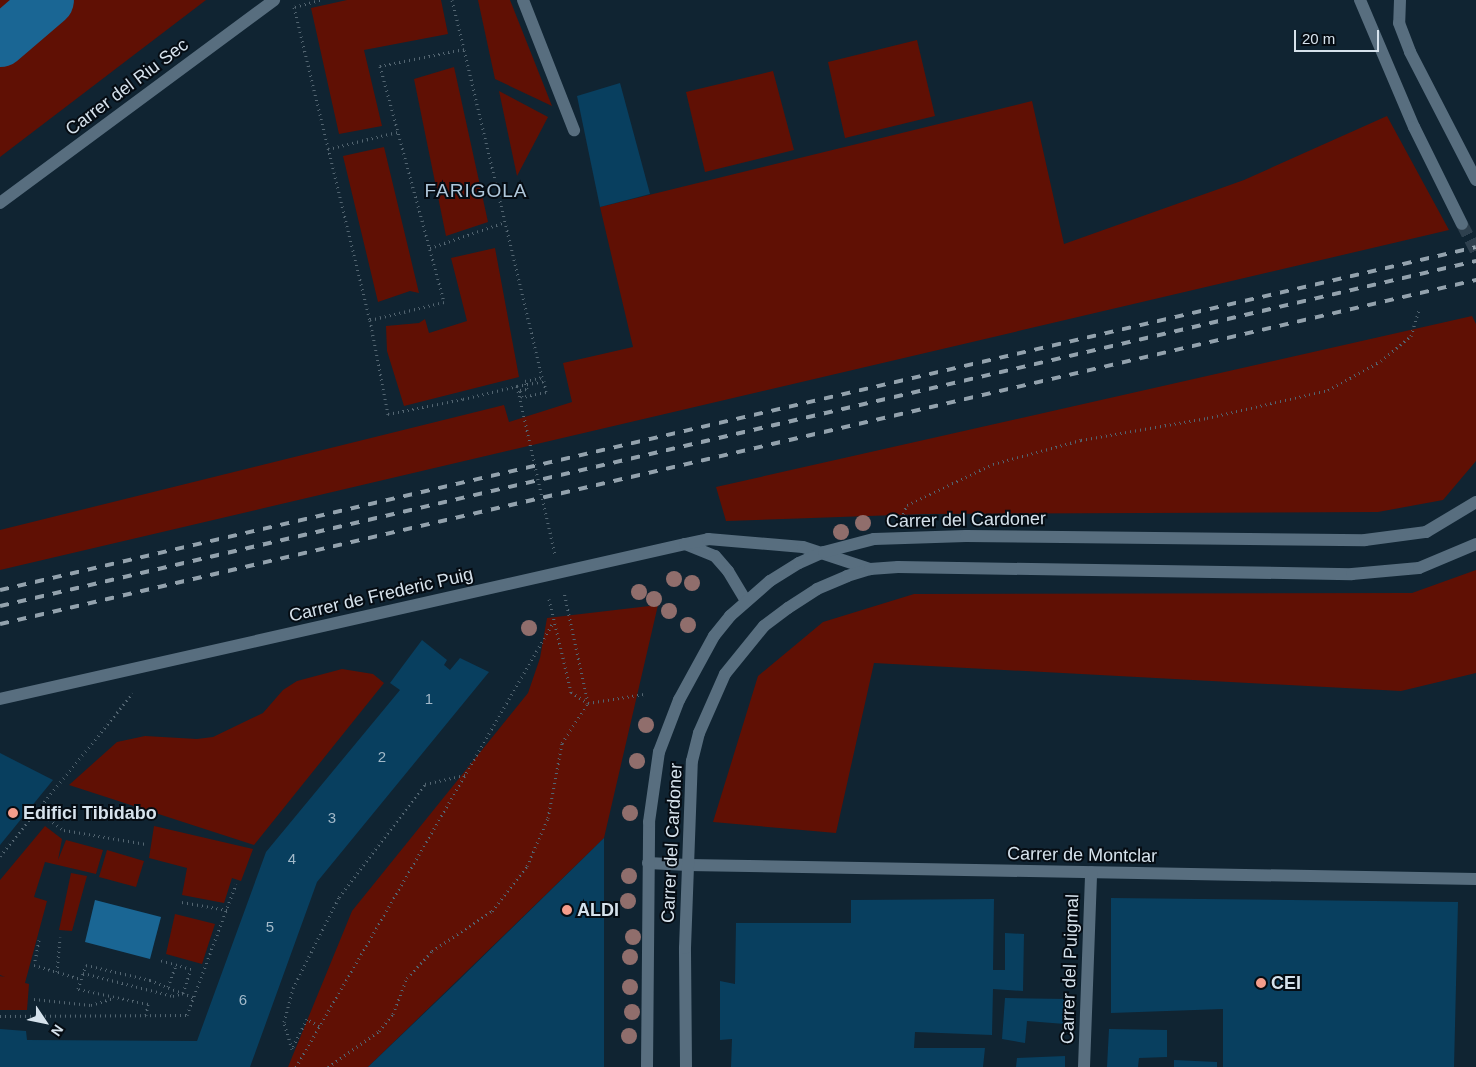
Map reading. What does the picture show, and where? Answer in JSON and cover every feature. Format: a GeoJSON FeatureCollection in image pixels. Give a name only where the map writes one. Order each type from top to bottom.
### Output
{"type":"FeatureCollection","features":[{"type":"Feature","properties":{"kind":"street","name":"Carrer del Riu Sec"},"geometry":{"type":"LineString","coordinates":[[0,203],[274,0]]}},
{"type":"Feature","properties":{"kind":"street"},"geometry":{"type":"LineString","coordinates":[[523,0],[574,130]]}},
{"type":"Feature","properties":{"kind":"street"},"geometry":{"type":"LineString","coordinates":[[1360,0],[1414,127],[1462,224]]}},
{"type":"Feature","properties":{"kind":"street"},"geometry":{"type":"LineString","coordinates":[[1400,0],[1399,23],[1410,52],[1476,180]]}},
{"type":"Feature","properties":{"kind":"street","name":"Carrer del Cardoner"},"geometry":{"type":"LineString","coordinates":[[647,1067],[649,822],[658,759],[666,733],[694,668],[714,636],[746,602],[799,563],[824,552],[874,539],[903,536],[1365,540],[1426,532],[1476,502]]}},
{"type":"Feature","properties":{"kind":"street","name":"Carrer de Frederic Puig"},"geometry":{"type":"LineString","coordinates":[[0,699],[708,539],[803,547],[824,552],[870,569]]}},
{"type":"Feature","properties":{"kind":"street"},"geometry":{"type":"LineString","coordinates":[[685,544],[715,556],[728,571],[746,602]]}},
{"type":"Feature","properties":{"kind":"street","name":"Carrer del Cardoner"},"geometry":{"type":"LineString","coordinates":[[686,1066],[688,865],[692,761],[698,733],[725,674],[764,626],[817,588],[870,569],[937,566],[1352,574],[1420,568],[1476,544]]}},
{"type":"Feature","properties":{"kind":"street","name":"Carrer de Montclar"},"geometry":{"type":"LineString","coordinates":[[648,863],[1476,879]]}},
{"type":"Feature","properties":{"kind":"street","name":"Carrer del Puigmal"},"geometry":{"type":"LineString","coordinates":[[1084,1067],[1091,872]]}},
{"type":"Feature","properties":{"kind":"path"},"geometry":{"type":"LineString","coordinates":[[320,0],[294,7],[370,320],[388,414],[517,386],[544,380],[546,392],[522,397],[520,390],[527,389],[525,381],[542,377],[452,0]]}},
{"type":"Feature","properties":{"kind":"path"},"geometry":{"type":"LineString","coordinates":[[370,320],[444,302],[380,66],[464,49]]}},
{"type":"Feature","properties":{"kind":"path"},"geometry":{"type":"LineString","coordinates":[[328,149],[397,132]]}},
{"type":"Feature","properties":{"kind":"path"},"geometry":{"type":"LineString","coordinates":[[430,248],[505,222]]}},
{"type":"Feature","properties":{"kind":"path"},"geometry":{"type":"LineString","coordinates":[[903,536],[900,520],[907,506],[993,464],[1081,440],[1207,418],[1328,390],[1381,360],[1411,336],[1419,310]]}},
{"type":"Feature","properties":{"kind":"path"},"geometry":{"type":"LineString","coordinates":[[517,386],[557,562]]}},
{"type":"Feature","properties":{"kind":"path"},"geometry":{"type":"LineString","coordinates":[[328,1067],[379,1031],[394,1014],[407,978],[432,951],[492,911],[527,866],[548,818],[562,743],[588,703],[562,581]]}},
{"type":"Feature","properties":{"kind":"path"},"geometry":{"type":"LineString","coordinates":[[549,598],[572,692],[588,703],[644,694]]}},
{"type":"Feature","properties":{"kind":"path"},"geometry":{"type":"LineString","coordinates":[[296,1067],[554,621]]}},
{"type":"Feature","properties":{"kind":"path"},"geometry":{"type":"LineString","coordinates":[[0,856],[133,693]]}},
{"type":"Feature","properties":{"kind":"path"},"geometry":{"type":"LineString","coordinates":[[320,1026],[307,1019],[292,1049],[284,1022],[293,988],[339,897],[424,784],[465,775]]}},
{"type":"Feature","properties":{"kind":"path"},"geometry":{"type":"LineString","coordinates":[[37,810],[64,830],[146,844]]}},
{"type":"Feature","properties":{"kind":"path"},"geometry":{"type":"LineString","coordinates":[[0,1016],[187,1015],[236,884]]}},
{"type":"Feature","properties":{"kind":"path"},"geometry":{"type":"LineString","coordinates":[[182,902],[227,910]]}},
{"type":"Feature","properties":{"kind":"path"},"geometry":{"type":"LineString","coordinates":[[57,972],[60,937]]}},
{"type":"Feature","properties":{"kind":"path"},"geometry":{"type":"LineString","coordinates":[[39,940],[34,965],[81,979]]}},
{"type":"Feature","properties":{"kind":"path"},"geometry":{"type":"LineString","coordinates":[[160,960],[191,969],[183,993]]}},
{"type":"Feature","properties":{"kind":"path"},"geometry":{"type":"LineString","coordinates":[[146,1015],[148,1004],[78,989],[86,965],[168,987],[194,998]]}},
{"type":"Feature","properties":{"kind":"path"},"geometry":{"type":"LineString","coordinates":[[168,987],[176,965]]}},
{"type":"Feature","properties":{"kind":"path"},"geometry":{"type":"LineString","coordinates":[[83,973],[173,996],[183,993]]}},
{"type":"Feature","properties":{"kind":"path"},"geometry":{"type":"LineString","coordinates":[[34,999],[91,1005],[116,998]]}},
{"type":"Feature","properties":{"kind":"shaded area"},"geometry":{"type":"Polygon","coordinates":[[[0,0],[206,0],[0,157],[0,0]]]}},
{"type":"Feature","properties":{"kind":"shaded area"},"geometry":{"type":"Polygon","coordinates":[[[347,0],[441,0],[448,34],[364,50],[382,126],[339,134],[311,8],[347,0]]]}},
{"type":"Feature","properties":{"kind":"shaded area"},"geometry":{"type":"Polygon","coordinates":[[[478,0],[510,0],[552,106],[495,79],[478,0]]]}},
{"type":"Feature","properties":{"kind":"shaded area"},"geometry":{"type":"Polygon","coordinates":[[[917,40],[935,116],[845,138],[828,62],[917,40]]]}},
{"type":"Feature","properties":{"kind":"shaded area"},"geometry":{"type":"Polygon","coordinates":[[[454,67],[488,222],[446,236],[414,79],[454,67]]]}},
{"type":"Feature","properties":{"kind":"shaded area"},"geometry":{"type":"Polygon","coordinates":[[[773,71],[794,150],[705,172],[686,92],[773,71]]]}},
{"type":"Feature","properties":{"kind":"shaded area"},"geometry":{"type":"Polygon","coordinates":[[[499,91],[548,117],[517,176],[499,91]]]}},
{"type":"Feature","properties":{"kind":"shaded area"},"geometry":{"type":"Polygon","coordinates":[[[1032,101],[1064,244],[1244,180],[1387,116],[1449,230],[0,570],[0,530],[504,405],[509,422],[572,402],[563,363],[633,347],[600,207],[1032,101]]]}},
{"type":"Feature","properties":{"kind":"shaded area"},"geometry":{"type":"Polygon","coordinates":[[[384,147],[419,293],[410,291],[378,302],[343,156],[384,147]]]}},
{"type":"Feature","properties":{"kind":"shaded area"},"geometry":{"type":"Polygon","coordinates":[[[495,248],[519,377],[404,406],[387,351],[386,326],[419,323],[425,319],[429,333],[467,321],[451,258],[495,248]]]}},
{"type":"Feature","properties":{"kind":"shaded area"},"geometry":{"type":"Polygon","coordinates":[[[1472,316],[1476,324],[1476,461],[1443,500],[1378,512],[925,514],[726,521],[716,487],[1472,316]]]}},
{"type":"Feature","properties":{"kind":"shaded area"},"geometry":{"type":"Polygon","coordinates":[[[1476,570],[1476,673],[1401,691],[874,663],[836,833],[713,822],[758,676],[823,622],[914,594],[1412,593],[1476,570]]]}},
{"type":"Feature","properties":{"kind":"shaded area"},"geometry":{"type":"Polygon","coordinates":[[[658,605],[604,838],[368,1067],[288,1067],[352,911],[528,693],[540,658],[547,618],[658,605]]]}},
{"type":"Feature","properties":{"kind":"shaded area"},"geometry":{"type":"Polygon","coordinates":[[[342,669],[373,674],[384,683],[254,845],[69,785],[117,742],[145,736],[197,739],[213,737],[263,713],[283,690],[297,681],[342,669]]]}},
{"type":"Feature","properties":{"kind":"shaded area"},"geometry":{"type":"Polygon","coordinates":[[[45,826],[62,839],[58,860],[66,840],[103,850],[96,874],[45,862],[34,897],[47,901],[25,983],[29,984],[27,1010],[0,1010],[0,976],[5,977],[0,975],[0,880],[45,826]]]}},
{"type":"Feature","properties":{"kind":"shaded area"},"geometry":{"type":"Polygon","coordinates":[[[154,826],[253,849],[241,881],[232,878],[224,903],[182,895],[187,868],[149,858],[154,826]]]}},
{"type":"Feature","properties":{"kind":"shaded area"},"geometry":{"type":"Polygon","coordinates":[[[107,850],[144,861],[136,887],[99,877],[107,850]]]}},
{"type":"Feature","properties":{"kind":"shaded area"},"geometry":{"type":"Polygon","coordinates":[[[71,873],[87,876],[72,931],[59,930],[71,873]]]}},
{"type":"Feature","properties":{"kind":"shaded area"},"geometry":{"type":"Polygon","coordinates":[[[175,914],[215,924],[202,964],[166,954],[175,914]]]}},
{"type":"Feature","properties":{"kind":"water"},"geometry":{"type":"Polygon","coordinates":[[[95,900],[161,917],[150,959],[85,942],[95,900]]]}},
{"type":"Feature","properties":{"kind":"building"},"geometry":{"type":"Polygon","coordinates":[[[620,83],[650,194],[600,207],[577,96],[620,83]]]}},
{"type":"Feature","properties":{"kind":"building"},"geometry":{"type":"Polygon","coordinates":[[[422,640],[447,660],[444,665],[450,670],[460,658],[489,672],[317,882],[250,1067],[0,1067],[0,1029],[26,1031],[27,1040],[197,1041],[266,852],[400,690],[390,683],[422,640]]]}},
{"type":"Feature","properties":{"kind":"building","name":"Edifici Tibidabo"},"geometry":{"type":"Polygon","coordinates":[[[0,753],[53,780],[0,845],[0,753]]]}},
{"type":"Feature","properties":{"kind":"building","name":"ALDI"},"geometry":{"type":"Polygon","coordinates":[[[604,838],[604,1067],[368,1067],[457,982],[604,838]]]}},
{"type":"Feature","properties":{"kind":"building"},"geometry":{"type":"Polygon","coordinates":[[[1111,898],[1458,902],[1454,1067],[1223,1067],[1223,1009],[1111,1013],[1111,898]]]}},
{"type":"Feature","properties":{"kind":"building"},"geometry":{"type":"Polygon","coordinates":[[[994,899],[993,970],[1005,970],[1005,933],[1024,934],[1023,991],[993,989],[992,1035],[915,1032],[914,1048],[985,1048],[983,1067],[731,1067],[732,1039],[720,1040],[720,981],[735,984],[736,923],[851,923],[851,900],[994,899]]]}},
{"type":"Feature","properties":{"kind":"building"},"geometry":{"type":"Polygon","coordinates":[[[1005,998],[1066,999],[1065,1024],[1027,1021],[1025,1043],[1002,1039],[1005,998]]]}},
{"type":"Feature","properties":{"kind":"building"},"geometry":{"type":"Polygon","coordinates":[[[1109,1029],[1167,1030],[1167,1057],[1139,1058],[1138,1067],[1107,1067],[1109,1029]]]}},
{"type":"Feature","properties":{"kind":"building"},"geometry":{"type":"Polygon","coordinates":[[[1065,1056],[1065,1067],[1016,1067],[1017,1058],[1065,1056]]]}},
{"type":"Feature","properties":{"kind":"building"},"geometry":{"type":"Polygon","coordinates":[[[1174,1060],[1217,1062],[1217,1067],[1174,1067],[1174,1060]]]}},
{"type":"Feature","properties":{"kind":"waterway"},"geometry":{"type":"LineString","coordinates":[[0,41],[48,0]]}},
{"type":"Feature","properties":{"kind":"tunnel"},"geometry":{"type":"LineString","coordinates":[[1462,224],[1476,252]]}},
{"type":"Feature","properties":{"kind":"railway"},"geometry":{"type":"LineString","coordinates":[[0,590],[1476,247]]}},
{"type":"Feature","properties":{"kind":"railway"},"geometry":{"type":"LineString","coordinates":[[0,606],[1476,261]]}},
{"type":"Feature","properties":{"kind":"railway"},"geometry":{"type":"LineString","coordinates":[[0,624],[1476,280]]}},
{"type":"Feature","properties":{"kind":"place","name":"Edifici Tibidabo"},"geometry":{"type":"Point","coordinates":[13,813]}},
{"type":"Feature","properties":{"kind":"place","name":"ALDI"},"geometry":{"type":"Point","coordinates":[567,910]}},
{"type":"Feature","properties":{"kind":"place","name":"CEI"},"geometry":{"type":"Point","coordinates":[1261,983]}},
{"type":"Feature","properties":{"kind":"district","name":"FARIGOLA"},"geometry":{"type":"Point","coordinates":[476,191]}}]}
